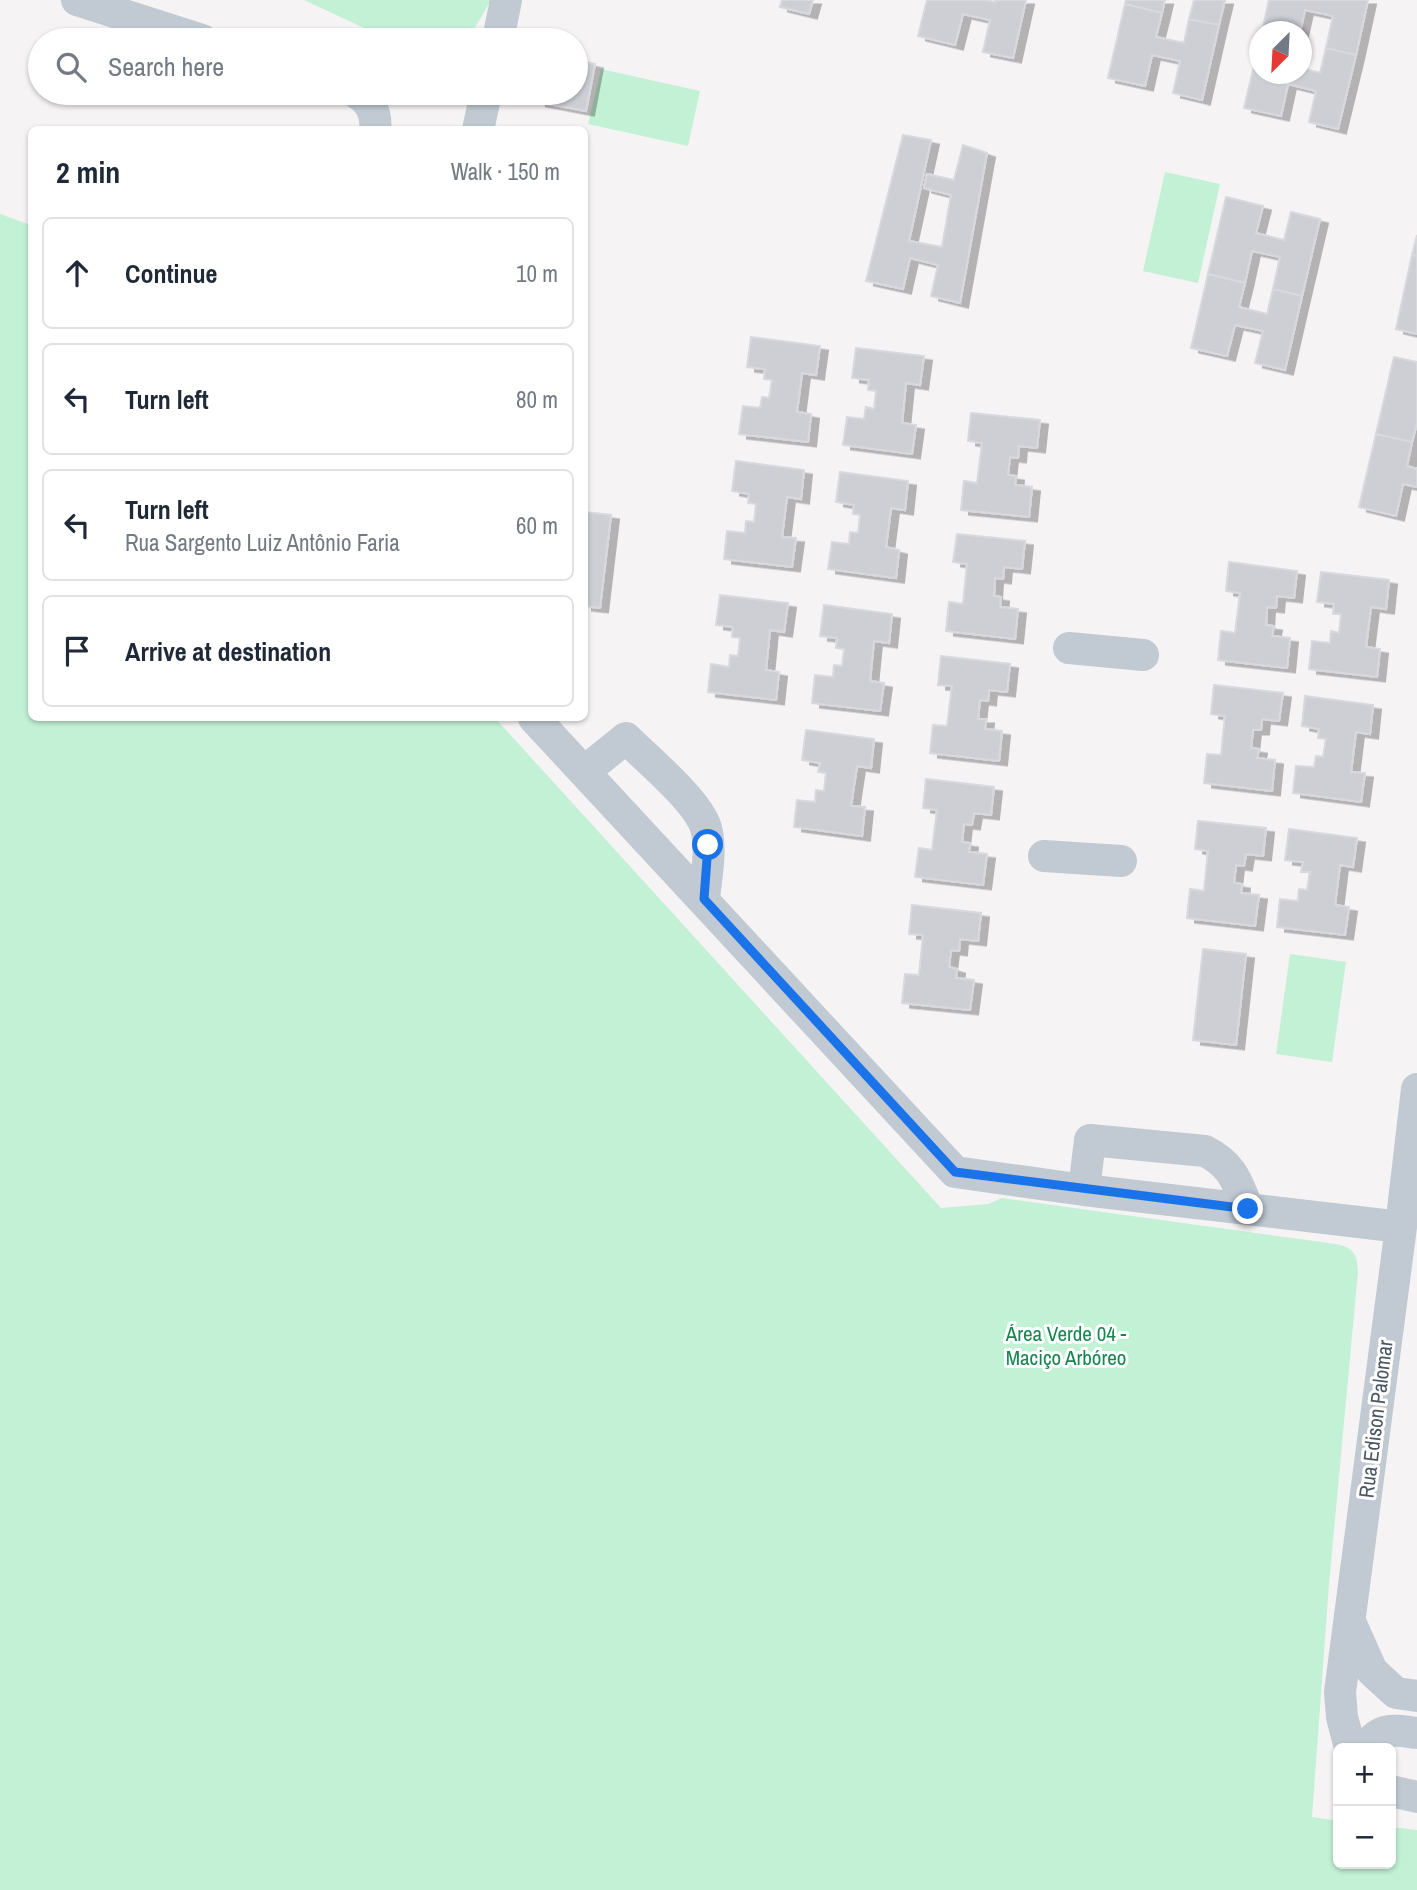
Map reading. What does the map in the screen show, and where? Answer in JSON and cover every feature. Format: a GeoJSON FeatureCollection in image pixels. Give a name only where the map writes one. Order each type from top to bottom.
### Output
{"type":"FeatureCollection","features":[{"type":"Feature","properties":{"kind":"street"},"geometry":{"type":"LineString","coordinates":[[77,0],[164,28]]}},
{"type":"Feature","properties":{"kind":"street"},"geometry":{"type":"LineString","coordinates":[[500,28],[506,0]]}},
{"type":"Feature","properties":{"kind":"street"},"geometry":{"type":"LineString","coordinates":[[370,105],[374,111],[375,126]]}},
{"type":"Feature","properties":{"kind":"street"},"geometry":{"type":"LineString","coordinates":[[1069,648],[1143,654]]}},
{"type":"Feature","properties":{"kind":"street"},"geometry":{"type":"LineString","coordinates":[[537,721],[955,1172],[1401,1227]]}},
{"type":"Feature","properties":{"kind":"street"},"geometry":{"type":"LineString","coordinates":[[585,771],[626,738],[697,809],[706,827],[708,845],[704,899]]}},
{"type":"Feature","properties":{"kind":"street"},"geometry":{"type":"LineString","coordinates":[[1044,856],[1121,862]]}},
{"type":"Feature","properties":{"kind":"street","name":"Rua Edison Palomar"},"geometry":{"type":"LineString","coordinates":[[1349,1743],[1342,1717],[1340,1692],[1401,1227],[1413,1163],[1417,1089]]}},
{"type":"Feature","properties":{"kind":"street"},"geometry":{"type":"LineString","coordinates":[[1084,1190],[1090,1140],[1205,1151],[1229,1167],[1248,1209]]}},
{"type":"Feature","properties":{"kind":"street"},"geometry":{"type":"LineString","coordinates":[[1350,1622],[1372,1671],[1396,1693],[1417,1696]]}},
{"type":"Feature","properties":{"kind":"street"},"geometry":{"type":"LineString","coordinates":[[1369,1743],[1385,1730],[1417,1733]]}},
{"type":"Feature","properties":{"kind":"street"},"geometry":{"type":"LineString","coordinates":[[1396,1792],[1417,1797]]}},
{"type":"Feature","properties":{"kind":"green space"},"geometry":{"type":"Polygon","coordinates":[[[304,0],[491,0],[475,28],[364,28],[304,0]]]}},
{"type":"Feature","properties":{"kind":"green space"},"geometry":{"type":"Polygon","coordinates":[[[601,69],[700,91],[688,146],[588,124],[601,69]]]}},
{"type":"Feature","properties":{"kind":"green space"},"geometry":{"type":"Polygon","coordinates":[[[1165,172],[1220,184],[1198,283],[1143,271],[1165,172]]]}},
{"type":"Feature","properties":{"kind":"green space","name":"Área Verde 04 - Maciço Arbóreo"},"geometry":{"type":"Polygon","coordinates":[[[0,214],[28,224],[28,721],[498,721],[941,1208],[988,1204],[1002,1198],[1336,1244],[1353,1253],[1358,1272],[1329,1584],[1312,1817],[1333,1820],[1333,1869],[1396,1869],[1396,1828],[1417,1830],[1417,1890],[0,1890],[0,214]]]}},
{"type":"Feature","properties":{"kind":"green space"},"geometry":{"type":"Polygon","coordinates":[[[1290,954],[1346,962],[1332,1062],[1276,1054],[1290,954]]]}},
{"type":"Feature","properties":{"kind":"building"},"geometry":{"type":"Polygon","coordinates":[[[782,0],[813,0],[809,14],[780,7],[782,0]]]}},
{"type":"Feature","properties":{"kind":"building"},"geometry":{"type":"Polygon","coordinates":[[[927,0],[1026,0],[1013,58],[983,52],[990,20],[963,14],[955,45],[918,36],[927,0]]]}},
{"type":"Feature","properties":{"kind":"building"},"geometry":{"type":"Polygon","coordinates":[[[1126,0],[1165,0],[1162,13],[1125,4],[1126,0]]]}},
{"type":"Feature","properties":{"kind":"building"},"geometry":{"type":"Polygon","coordinates":[[[1194,0],[1225,0],[1219,25],[1189,19],[1194,0]]]}},
{"type":"Feature","properties":{"kind":"building"},"geometry":{"type":"Polygon","coordinates":[[[1269,0],[1368,0],[1356,55],[1326,48],[1333,16],[1305,10],[1302,21],[1264,21],[1269,0]]]}},
{"type":"Feature","properties":{"kind":"building"},"geometry":{"type":"Polygon","coordinates":[[[1125,4],[1162,13],[1156,37],[1184,43],[1189,19],[1219,25],[1202,100],[1173,93],[1180,61],[1152,55],[1145,86],[1108,78],[1125,4]]]}},
{"type":"Feature","properties":{"kind":"building"},"geometry":{"type":"Polygon","coordinates":[[[1326,48],[1356,55],[1338,129],[1309,122],[1316,91],[1288,84],[1312,84],[1312,71],[1320,73],[1326,48]]]}},
{"type":"Feature","properties":{"kind":"building"},"geometry":{"type":"Polygon","coordinates":[[[588,63],[595,64],[588,101],[588,63]]]}},
{"type":"Feature","properties":{"kind":"building"},"geometry":{"type":"Polygon","coordinates":[[[1250,84],[1288,84],[1281,116],[1244,108],[1250,84]]]}},
{"type":"Feature","properties":{"kind":"building"},"geometry":{"type":"Polygon","coordinates":[[[554,105],[587,105],[586,111],[554,105]]]}},
{"type":"Feature","properties":{"kind":"building"},"geometry":{"type":"Polygon","coordinates":[[[903,135],[931,140],[909,241],[942,247],[951,195],[924,188],[927,174],[954,180],[963,145],[987,153],[960,303],[931,296],[938,265],[910,258],[903,289],[866,281],[903,135]]]}},
{"type":"Feature","properties":{"kind":"building"},"geometry":{"type":"Polygon","coordinates":[[[1226,197],[1263,206],[1256,233],[1284,240],[1291,212],[1320,219],[1302,296],[1273,289],[1280,257],[1252,251],[1245,283],[1208,274],[1226,197]]]}},
{"type":"Feature","properties":{"kind":"building"},"geometry":{"type":"Polygon","coordinates":[[[1417,235],[1417,256],[1412,255],[1417,235]]]}},
{"type":"Feature","properties":{"kind":"building"},"geometry":{"type":"Polygon","coordinates":[[[1412,255],[1417,256],[1417,334],[1396,329],[1412,255]]]}},
{"type":"Feature","properties":{"kind":"building"},"geometry":{"type":"Polygon","coordinates":[[[1208,274],[1245,283],[1239,307],[1267,314],[1273,289],[1302,296],[1285,370],[1255,363],[1263,331],[1235,325],[1227,356],[1191,348],[1208,274]]]}},
{"type":"Feature","properties":{"kind":"building"},"geometry":{"type":"Polygon","coordinates":[[[751,337],[820,346],[816,375],[802,373],[797,412],[811,414],[808,442],[739,434],[743,406],[760,408],[762,397],[769,398],[772,380],[764,379],[765,369],[747,367],[751,337]]]}},
{"type":"Feature","properties":{"kind":"building"},"geometry":{"type":"Polygon","coordinates":[[[856,348],[924,356],[920,385],[906,383],[902,423],[916,425],[912,454],[843,445],[847,417],[864,419],[866,407],[874,409],[876,391],[868,390],[869,380],[852,378],[856,348]]]}},
{"type":"Feature","properties":{"kind":"building"},"geometry":{"type":"Polygon","coordinates":[[[1394,357],[1417,362],[1417,423],[1412,442],[1376,434],[1394,357]]]}},
{"type":"Feature","properties":{"kind":"building"},"geometry":{"type":"Polygon","coordinates":[[[971,413],[1040,420],[1037,448],[1019,446],[1018,458],[1010,457],[1008,475],[1016,476],[1015,485],[1032,487],[1029,517],[961,510],[964,481],[977,483],[982,443],[968,441],[971,413]]]}},
{"type":"Feature","properties":{"kind":"building"},"geometry":{"type":"Polygon","coordinates":[[[1376,434],[1412,442],[1407,466],[1417,469],[1417,487],[1403,484],[1396,516],[1359,507],[1376,434]]]}},
{"type":"Feature","properties":{"kind":"building"},"geometry":{"type":"Polygon","coordinates":[[[736,461],[804,470],[801,499],[787,497],[782,537],[796,538],[792,567],[724,559],[727,531],[745,533],[746,521],[754,522],[756,504],[748,503],[749,494],[732,491],[736,461]]]}},
{"type":"Feature","properties":{"kind":"building"},"geometry":{"type":"Polygon","coordinates":[[[840,472],[908,481],[905,510],[891,508],[886,547],[899,550],[896,578],[828,569],[832,542],[849,544],[850,532],[858,533],[860,515],[853,514],[854,505],[836,502],[840,472]]]}},
{"type":"Feature","properties":{"kind":"building"},"geometry":{"type":"Polygon","coordinates":[[[588,512],[611,515],[600,608],[588,606],[588,512]]]}},
{"type":"Feature","properties":{"kind":"building"},"geometry":{"type":"Polygon","coordinates":[[[957,534],[1025,541],[1022,569],[1004,567],[1003,579],[995,578],[994,596],[1001,597],[1000,607],[1018,609],[1015,639],[946,631],[949,602],[963,604],[967,564],[953,562],[957,534]]]}},
{"type":"Feature","properties":{"kind":"building"},"geometry":{"type":"Polygon","coordinates":[[[1229,562],[1297,571],[1294,598],[1277,596],[1276,608],[1267,607],[1266,625],[1274,626],[1272,636],[1290,638],[1287,668],[1218,660],[1221,631],[1235,633],[1240,593],[1226,591],[1229,562]]]}},
{"type":"Feature","properties":{"kind":"building"},"geometry":{"type":"Polygon","coordinates":[[[1321,572],[1389,580],[1386,609],[1371,607],[1366,647],[1380,649],[1377,677],[1309,669],[1312,641],[1330,643],[1331,631],[1339,633],[1341,614],[1333,614],[1334,604],[1317,602],[1321,572]]]}},
{"type":"Feature","properties":{"kind":"building"},"geometry":{"type":"Polygon","coordinates":[[[720,595],[788,603],[784,632],[770,630],[766,670],[779,672],[776,700],[708,692],[711,664],[729,667],[730,655],[738,656],[740,638],[732,637],[733,627],[716,625],[720,595]]]}},
{"type":"Feature","properties":{"kind":"building"},"geometry":{"type":"Polygon","coordinates":[[[824,605],[892,614],[889,643],[874,641],[870,681],[884,683],[880,711],[812,703],[815,675],[833,677],[834,665],[842,666],[844,649],[836,648],[837,638],[820,636],[824,605]]]}},
{"type":"Feature","properties":{"kind":"building"},"geometry":{"type":"Polygon","coordinates":[[[941,656],[1010,664],[1007,692],[989,690],[988,701],[980,700],[978,719],[986,719],[985,729],[1002,731],[999,761],[930,753],[933,725],[947,726],[952,686],[938,685],[941,656]]]}},
{"type":"Feature","properties":{"kind":"building"},"geometry":{"type":"Polygon","coordinates":[[[1214,685],[1283,693],[1279,721],[1262,719],[1261,730],[1253,730],[1251,748],[1259,749],[1257,758],[1275,760],[1272,791],[1204,783],[1207,754],[1221,755],[1225,716],[1211,714],[1214,685]]]}},
{"type":"Feature","properties":{"kind":"building"},"geometry":{"type":"Polygon","coordinates":[[[1305,696],[1373,705],[1370,734],[1356,732],[1351,772],[1365,773],[1361,802],[1293,793],[1296,766],[1314,767],[1316,756],[1323,757],[1326,739],[1318,738],[1319,729],[1302,726],[1305,696]]]}},
{"type":"Feature","properties":{"kind":"building"},"geometry":{"type":"Polygon","coordinates":[[[806,730],[874,739],[871,768],[857,766],[851,806],[865,807],[862,836],[794,827],[797,800],[815,802],[816,790],[824,791],[826,773],[818,772],[820,763],[802,760],[806,730]]]}},
{"type":"Feature","properties":{"kind":"building"},"geometry":{"type":"Polygon","coordinates":[[[926,779],[994,787],[991,815],[974,813],[972,825],[964,824],[962,842],[970,843],[969,852],[987,854],[983,885],[915,877],[919,848],[932,850],[937,810],[923,808],[926,779]]]}},
{"type":"Feature","properties":{"kind":"building"},"geometry":{"type":"Polygon","coordinates":[[[1198,821],[1266,828],[1263,856],[1246,854],[1244,866],[1236,865],[1234,883],[1242,884],[1241,893],[1259,895],[1255,926],[1187,918],[1190,889],[1204,891],[1208,851],[1195,849],[1198,821]]]}},
{"type":"Feature","properties":{"kind":"building"},"geometry":{"type":"Polygon","coordinates":[[[1289,829],[1357,838],[1353,867],[1340,865],[1335,905],[1349,907],[1345,935],[1277,927],[1280,899],[1298,901],[1299,889],[1307,890],[1310,872],[1301,872],[1303,862],[1285,860],[1289,829]]]}},
{"type":"Feature","properties":{"kind":"building"},"geometry":{"type":"Polygon","coordinates":[[[912,905],[981,913],[978,941],[960,939],[959,951],[951,950],[949,967],[957,969],[956,978],[974,980],[970,1010],[902,1003],[905,974],[919,975],[923,935],[909,934],[912,905]]]}},
{"type":"Feature","properties":{"kind":"building"},"geometry":{"type":"Polygon","coordinates":[[[1203,949],[1246,954],[1236,1045],[1193,1040],[1203,949]]]}},
{"type":"Feature","properties":{"kind":"route"},"geometry":{"type":"LineString","coordinates":[[708,845],[704,899],[955,1172],[1248,1209]]}}]}
